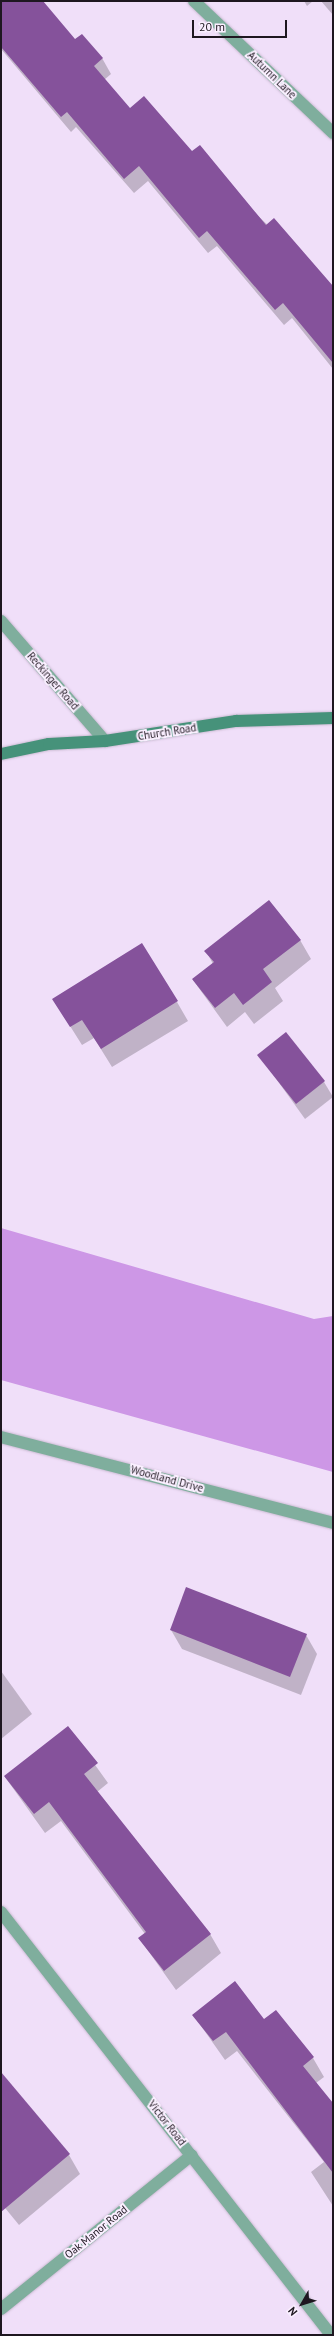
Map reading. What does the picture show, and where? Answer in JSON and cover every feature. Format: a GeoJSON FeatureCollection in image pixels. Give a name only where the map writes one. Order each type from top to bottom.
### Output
{"type":"FeatureCollection","features":[{"type":"Feature","properties":{"kind":"street","name":"Autumn Lane"},"geometry":{"type":"LineString","coordinates":[[194,1],[333,133]]}},
{"type":"Feature","properties":{"kind":"street","name":"Reckinger Road"},"geometry":{"type":"LineString","coordinates":[[1,621],[106,741]]}},
{"type":"Feature","properties":{"kind":"street","name":"Church Road"},"geometry":{"type":"LineString","coordinates":[[1,754],[49,744],[106,741],[236,721],[333,718]]}},
{"type":"Feature","properties":{"kind":"street","name":"Woodland Drive"},"geometry":{"type":"LineString","coordinates":[[1,1437],[333,1523]]}},
{"type":"Feature","properties":{"kind":"street","name":"Victor Road"},"geometry":{"type":"LineString","coordinates":[[1,1912],[331,2335]]}},
{"type":"Feature","properties":{"kind":"street","name":"Oak Manor Road"},"geometry":{"type":"LineString","coordinates":[[1,2309],[192,2155]]}},
{"type":"Feature","properties":{"kind":"shaded area"},"geometry":{"type":"Polygon","coordinates":[[[1,1228],[314,1319],[333,1316],[333,1472],[1,1380],[1,1228]]]}},
{"type":"Feature","properties":{"kind":"building"},"geometry":{"type":"Polygon","coordinates":[[[1,1],[43,1],[75,39],[82,34],[103,58],[94,66],[130,108],[144,96],[192,151],[200,145],[266,225],[274,218],[333,286],[333,363],[283,303],[275,310],[207,231],[199,238],[139,166],[124,179],[67,112],[61,117],[1,47],[1,1]]]}},
{"type":"Feature","properties":{"kind":"building"},"geometry":{"type":"Polygon","coordinates":[[[269,900],[301,940],[263,969],[272,982],[243,1005],[234,993],[215,1008],[192,979],[214,962],[204,951],[269,900]]]}},
{"type":"Feature","properties":{"kind":"building"},"geometry":{"type":"Polygon","coordinates":[[[142,943],[178,1001],[101,1049],[82,1020],[70,1027],[52,999],[142,943]]]}},
{"type":"Feature","properties":{"kind":"building"},"geometry":{"type":"Polygon","coordinates":[[[286,1032],[325,1081],[296,1104],[257,1055],[286,1032]]]}},
{"type":"Feature","properties":{"kind":"building"},"geometry":{"type":"Polygon","coordinates":[[[186,1587],[307,1634],[290,1677],[170,1630],[186,1587]]]}},
{"type":"Feature","properties":{"kind":"building"},"geometry":{"type":"Polygon","coordinates":[[[68,1726],[98,1763],[84,1774],[211,1934],[164,1971],[138,1938],[146,1932],[49,1802],[34,1814],[4,1776],[68,1726]]]}},
{"type":"Feature","properties":{"kind":"building"},"geometry":{"type":"Polygon","coordinates":[[[235,1981],[264,2019],[276,2010],[314,2057],[303,2066],[333,2103],[333,2173],[226,2032],[213,2041],[192,2015],[235,1981]]]}},
{"type":"Feature","properties":{"kind":"building"},"geometry":{"type":"Polygon","coordinates":[[[1,2072],[70,2154],[1,2212],[1,2072]]]}}]}
